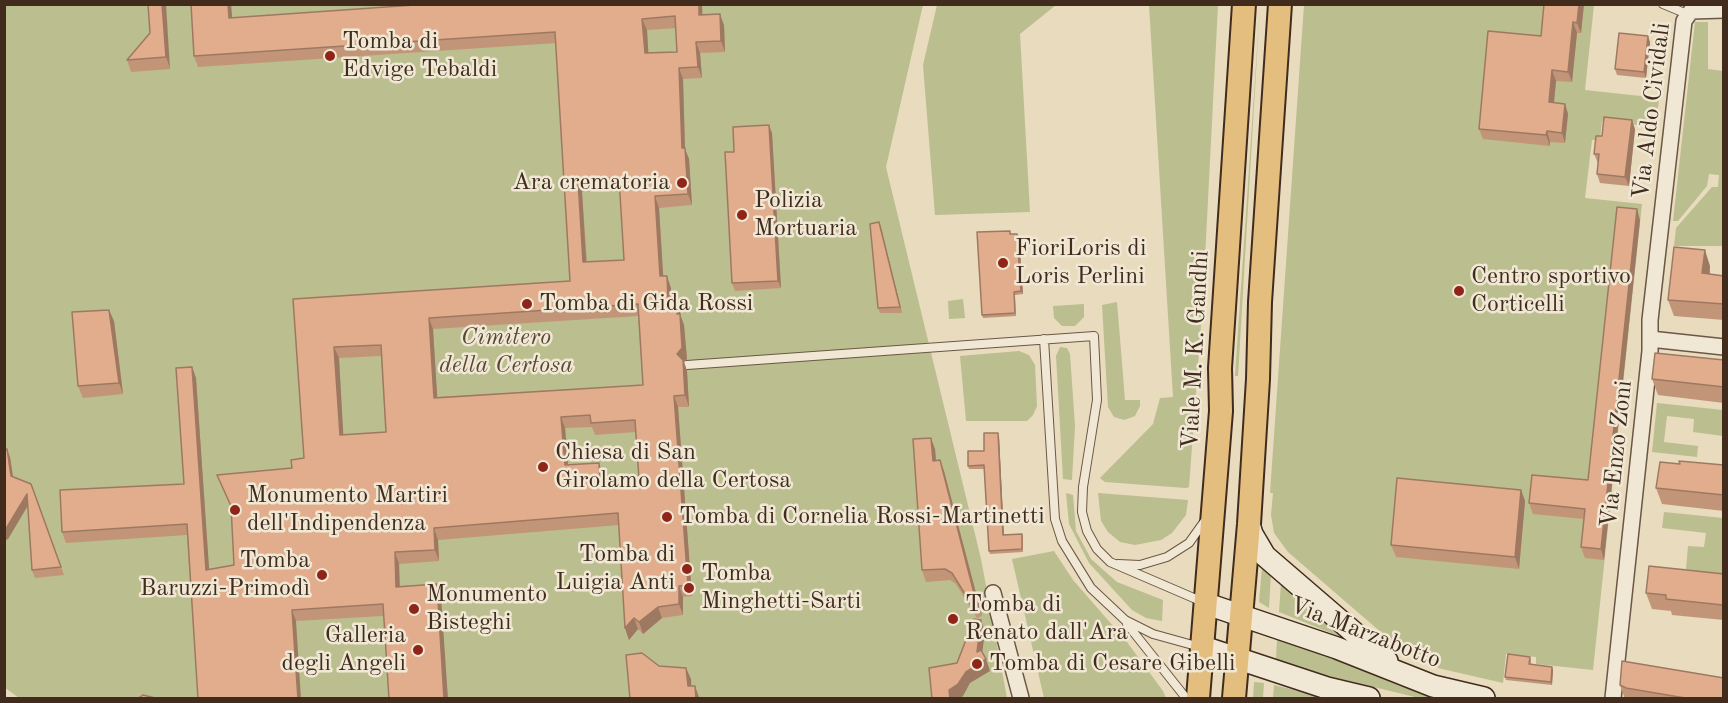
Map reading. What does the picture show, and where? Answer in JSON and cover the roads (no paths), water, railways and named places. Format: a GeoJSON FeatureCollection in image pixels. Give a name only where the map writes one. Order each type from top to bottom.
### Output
{"type":"FeatureCollection","features":[{"type":"Feature","properties":{"kind":"main road","name":"Viale M. K. Gandhi"},"geometry":{"type":"LineString","coordinates":[[1234,699],[1207,604],[1221,411],[1220,368],[1244,4]]}},
{"type":"Feature","properties":{"kind":"main road","name":"Viale M. K. Gandhi"},"geometry":{"type":"LineString","coordinates":[[1198,699],[1221,653],[1235,613],[1249,524],[1258,379],[1260,302],[1280,4]]}},
{"type":"Feature","properties":{"kind":"street","name":"Via Aldo Cividali"},"geometry":{"type":"LineString","coordinates":[[1661,215],[1684,21],[1687,14],[1695,10],[1724,10]]}},
{"type":"Feature","properties":{"kind":"street","name":"Via Enzo Zoni"},"geometry":{"type":"LineString","coordinates":[[1613,699],[1661,215]]}},
{"type":"Feature","properties":{"kind":"street"},"geometry":{"type":"LineString","coordinates":[[1650,339],[1724,347]]}},
{"type":"Feature","properties":{"kind":"street"},"geometry":{"type":"LineString","coordinates":[[1249,524],[1258,545],[1270,562],[1404,675]]}},
{"type":"Feature","properties":{"kind":"street"},"geometry":{"type":"LineString","coordinates":[[993,593],[1022,699]]}},
{"type":"Feature","properties":{"kind":"street","name":"Via Marzabotto"},"geometry":{"type":"LineString","coordinates":[[1207,604],[1450,692],[1484,699]]}},
{"type":"Feature","properties":{"kind":"street"},"geometry":{"type":"LineString","coordinates":[[1221,653],[1369,699]]}},
{"type":"Feature","properties":{"kind":"lane","name":"Via Aldo Cividali"},"geometry":{"type":"LineString","coordinates":[[1663,4],[1687,14]]}},
{"type":"Feature","properties":{"kind":"lane"},"geometry":{"type":"LineString","coordinates":[[687,365],[1094,336],[1096,412],[1083,487],[1082,512],[1091,541],[1110,562],[1137,576],[1207,604]]}},
{"type":"Feature","properties":{"kind":"lane"},"geometry":{"type":"LineString","coordinates":[[1044,339],[1055,519],[1062,541],[1091,588],[1125,620],[1186,699]]}},
{"type":"Feature","properties":{"kind":"lane"},"geometry":{"type":"LineString","coordinates":[[1110,562],[1140,565],[1167,557],[1196,536],[1215,499]]}},
{"type":"Feature","properties":{"kind":"lane"},"geometry":{"type":"LineString","coordinates":[[1125,620],[1153,634],[1221,653]]}},
{"type":"Feature","properties":{"kind":"place","name":"Tomba di Edvige Tebaldi"},"geometry":{"type":"Point","coordinates":[330,56]}},
{"type":"Feature","properties":{"kind":"place","name":"Ara crematoria"},"geometry":{"type":"Point","coordinates":[682,183]}},
{"type":"Feature","properties":{"kind":"place","name":"Polizia Mortuaria"},"geometry":{"type":"Point","coordinates":[742,215]}},
{"type":"Feature","properties":{"kind":"place","name":"FioriLoris di Loris Perlini"},"geometry":{"type":"Point","coordinates":[1003,263]}},
{"type":"Feature","properties":{"kind":"place","name":"Centro sportivo Corticelli"},"geometry":{"type":"Point","coordinates":[1459,291]}},
{"type":"Feature","properties":{"kind":"place","name":"Tomba di Gida Rossi"},"geometry":{"type":"Point","coordinates":[527,304]}},
{"type":"Feature","properties":{"kind":"place","name":"Chiesa di San Girolamo della Certosa"},"geometry":{"type":"Point","coordinates":[543,467]}},
{"type":"Feature","properties":{"kind":"place","name":"Monumento Martiri dell'Indipendenza"},"geometry":{"type":"Point","coordinates":[235,510]}},
{"type":"Feature","properties":{"kind":"place","name":"Tomba di Cornelia Rossi-Martinetti"},"geometry":{"type":"Point","coordinates":[667,517]}},
{"type":"Feature","properties":{"kind":"place","name":"Tomba di Luigia Anti"},"geometry":{"type":"Point","coordinates":[687,569]}},
{"type":"Feature","properties":{"kind":"place","name":"Tomba Baruzzi-Primodì"},"geometry":{"type":"Point","coordinates":[322,575]}},
{"type":"Feature","properties":{"kind":"place","name":"Tomba Minghetti-Sarti"},"geometry":{"type":"Point","coordinates":[689,588]}},
{"type":"Feature","properties":{"kind":"place","name":"Monumento Bisteghi"},"geometry":{"type":"Point","coordinates":[414,609]}},
{"type":"Feature","properties":{"kind":"place","name":"Tomba di Renato dall'Ara"},"geometry":{"type":"Point","coordinates":[953,619]}},
{"type":"Feature","properties":{"kind":"place","name":"Galleria degli Angeli"},"geometry":{"type":"Point","coordinates":[418,650]}},
{"type":"Feature","properties":{"kind":"place","name":"Tomba di Cesare Gibelli"},"geometry":{"type":"Point","coordinates":[977,664]}},
{"type":"Feature","properties":{"kind":"park label","name":"Cimitero della Certosa"},"geometry":{"type":"Point","coordinates":[506,352]}}]}
